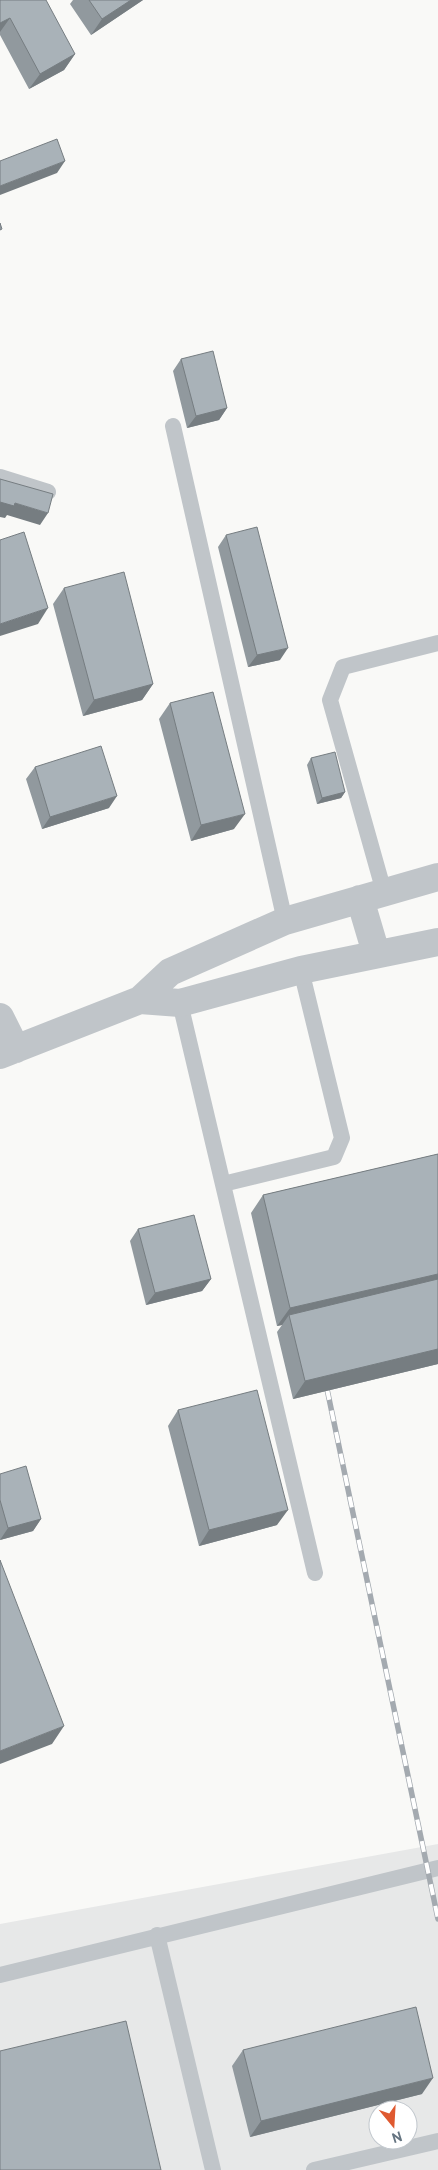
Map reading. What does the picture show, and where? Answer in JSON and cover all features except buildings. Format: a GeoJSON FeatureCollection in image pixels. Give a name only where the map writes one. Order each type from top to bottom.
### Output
{"type":"FeatureCollection","features":[{"type":"Feature","properties":{"kind":"street"},"geometry":{"type":"LineString","coordinates":[[0,1017],[8,1052],[140,1000],[170,972],[285,922],[438,877]]}},
{"type":"Feature","properties":{"kind":"street"},"geometry":{"type":"LineString","coordinates":[[372,895],[376,953]]}},
{"type":"Feature","properties":{"kind":"street"},"geometry":{"type":"LineString","coordinates":[[140,1000],[180,1003],[301,970],[376,953],[438,942]]}},
{"type":"Feature","properties":{"kind":"lane"},"geometry":{"type":"LineString","coordinates":[[173,426],[285,922]]}},
{"type":"Feature","properties":{"kind":"lane"},"geometry":{"type":"LineString","coordinates":[[0,477],[48,492]]}},
{"type":"Feature","properties":{"kind":"lane"},"geometry":{"type":"LineString","coordinates":[[372,895],[330,700],[343,667],[438,643]]}},
{"type":"Feature","properties":{"kind":"lane"},"geometry":{"type":"LineString","coordinates":[[222,1184],[334,1157],[342,1138],[301,970]]}},
{"type":"Feature","properties":{"kind":"lane"},"geometry":{"type":"LineString","coordinates":[[180,1003],[315,1573]]}},
{"type":"Feature","properties":{"kind":"lane"},"geometry":{"type":"LineString","coordinates":[[0,1975],[157,1935],[438,1868]]}},
{"type":"Feature","properties":{"kind":"lane"},"geometry":{"type":"LineString","coordinates":[[157,1935],[213,2170]]}},
{"type":"Feature","properties":{"kind":"lane"},"geometry":{"type":"LineString","coordinates":[[314,2170],[438,2141]]}},
{"type":"Feature","properties":{"kind":"shaded area"},"geometry":{"type":"Polygon","coordinates":[[[438,1844],[438,2170],[0,2170],[0,1924],[438,1844]]]}},
{"type":"Feature","properties":{"kind":"railway"},"geometry":{"type":"LineString","coordinates":[[327,1389],[438,1919]]}}]}
